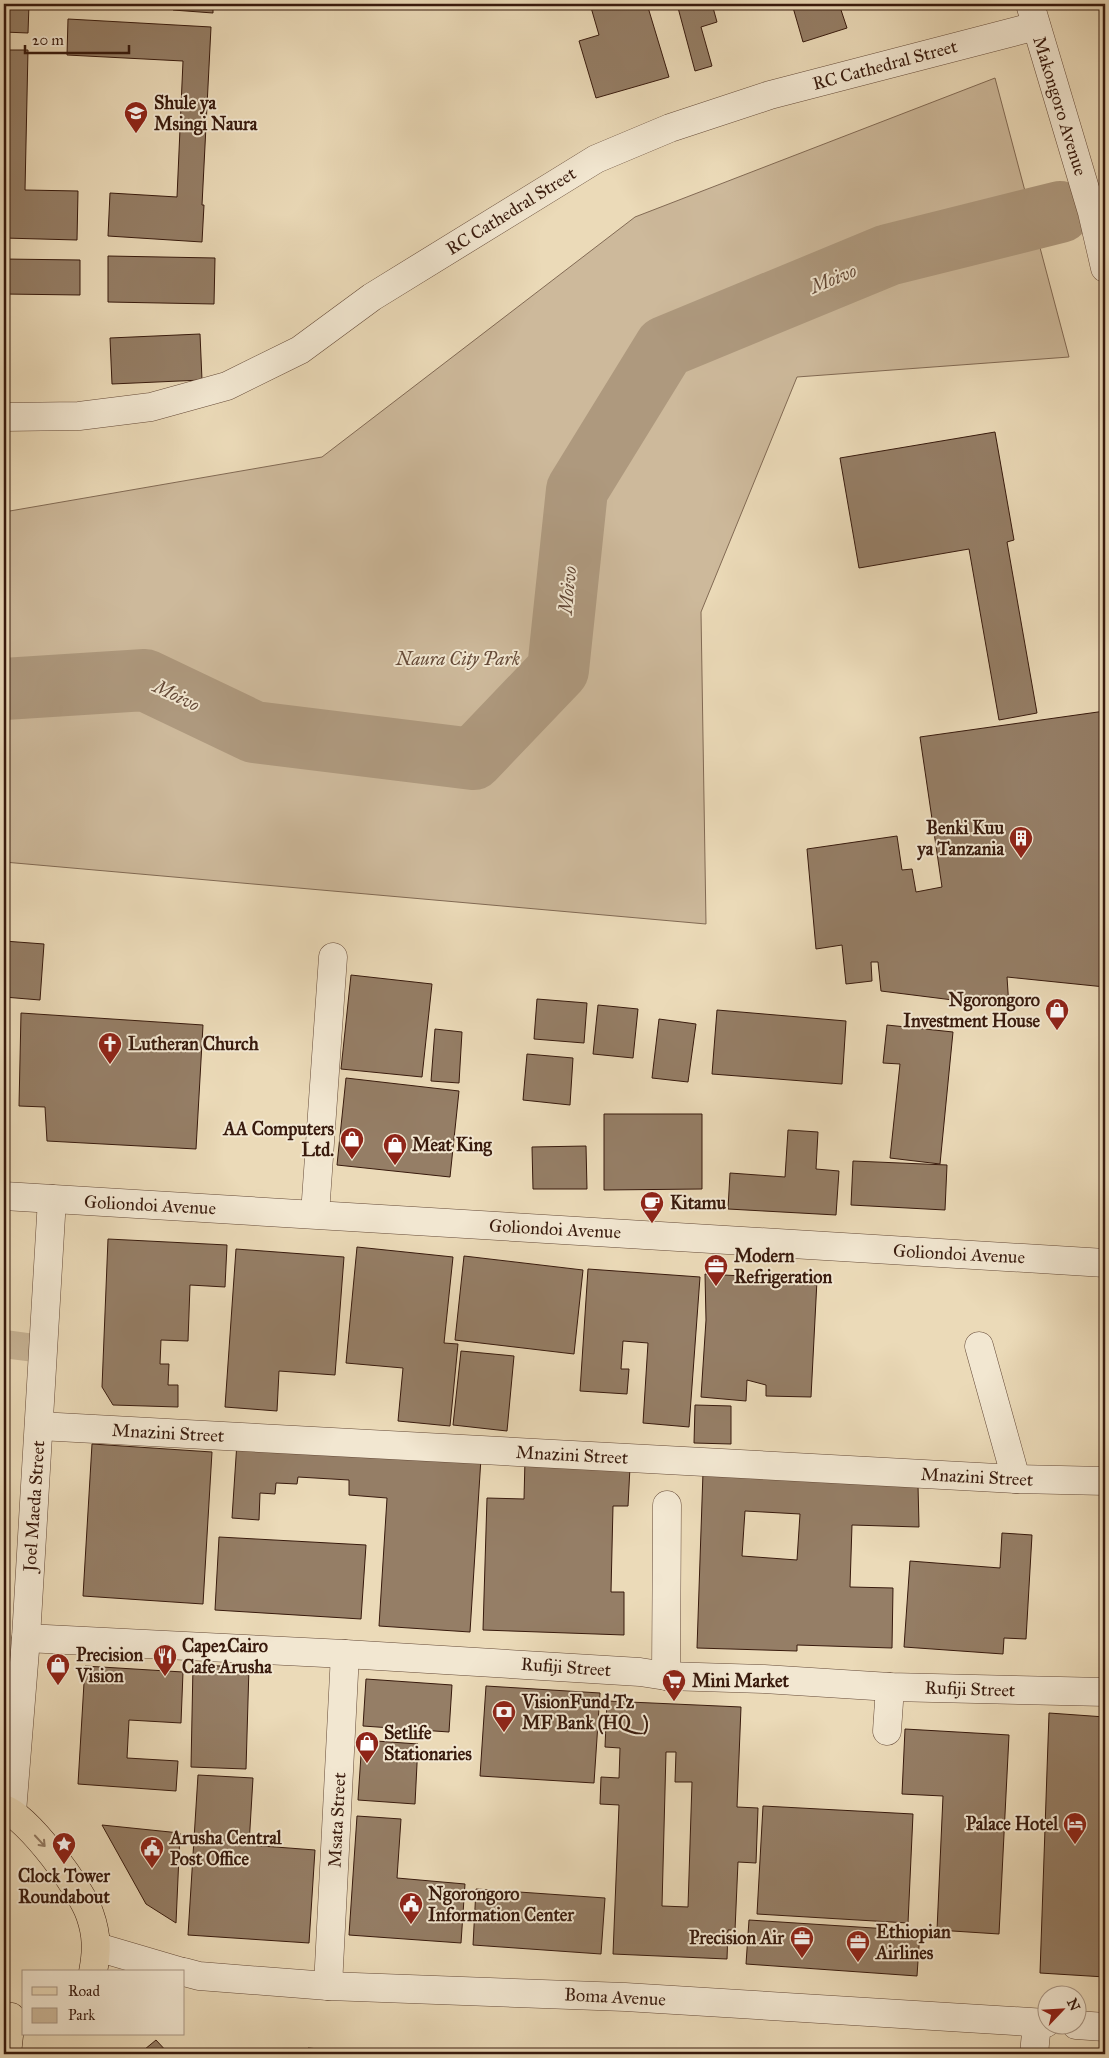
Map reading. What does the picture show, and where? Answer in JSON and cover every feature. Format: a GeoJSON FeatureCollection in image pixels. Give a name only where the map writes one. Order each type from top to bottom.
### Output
{"type":"FeatureCollection","features":[{"type":"Feature","properties":{"kind":"main road"},"geometry":{"type":"LineString","coordinates":[[8,1810],[44,1845],[70,1879],[90,1914],[95,1960]]}},
{"type":"Feature","properties":{"kind":"main road"},"geometry":{"type":"LineString","coordinates":[[7,2054],[13,2016]]}},
{"type":"Feature","properties":{"kind":"street","name":"Makongoro Avenue"},"geometry":{"type":"LineString","coordinates":[[1033,15],[1092,212],[1105,268]]}},
{"type":"Feature","properties":{"kind":"street","name":"RC Cathedral Street"},"geometry":{"type":"LineString","coordinates":[[4,417],[79,416],[151,407],[227,386],[300,350],[372,297],[596,158],[670,128],[770,94],[1033,15]]}},
{"type":"Feature","properties":{"kind":"street"},"geometry":{"type":"LineString","coordinates":[[315,1214],[333,957]]}},
{"type":"Feature","properties":{"kind":"street","name":"Goliondoi Avenue"},"geometry":{"type":"LineString","coordinates":[[4,1196],[1105,1263]]}},
{"type":"Feature","properties":{"kind":"street","name":"Joel Maeda Street"},"geometry":{"type":"LineString","coordinates":[[8,1810],[26,1638],[52,1199]]}},
{"type":"Feature","properties":{"kind":"street"},"geometry":{"type":"LineString","coordinates":[[979,1346],[1016,1480]]}},
{"type":"Feature","properties":{"kind":"street","name":"Mnazini Street"},"geometry":{"type":"LineString","coordinates":[[39,1426],[1016,1480],[1105,1480]]}},
{"type":"Feature","properties":{"kind":"street"},"geometry":{"type":"LineString","coordinates":[[666,1676],[667,1505]]}},
{"type":"Feature","properties":{"kind":"street","name":"Rufiji Street"},"geometry":{"type":"LineString","coordinates":[[26,1638],[345,1654],[640,1672],[666,1676],[764,1679],[890,1687],[1105,1692]]}},
{"type":"Feature","properties":{"kind":"street","name":"Msata Street"},"geometry":{"type":"LineString","coordinates":[[328,1986],[345,1654]]}},
{"type":"Feature","properties":{"kind":"street"},"geometry":{"type":"LineString","coordinates":[[887,1731],[890,1687]]}},
{"type":"Feature","properties":{"kind":"street","name":"Boma Avenue"},"geometry":{"type":"LineString","coordinates":[[95,1960],[168,1970]]}},
{"type":"Feature","properties":{"kind":"street","name":"Boma Avenue"},"geometry":{"type":"LineString","coordinates":[[185,1972],[199,1976],[328,1986],[625,1997],[1036,2023]]}},
{"type":"Feature","properties":{"kind":"street"},"geometry":{"type":"LineString","coordinates":[[1086,2026],[1105,2027]]}},
{"type":"Feature","properties":{"kind":"street"},"geometry":{"type":"LineString","coordinates":[[1034,2054],[1039,2036]]}},
{"type":"Feature","properties":{"kind":"green space","name":"Naura City Park"},"geometry":{"type":"Polygon","coordinates":[[[995,78],[1069,357],[797,377],[701,612],[706,924],[4,862],[4,512],[322,457],[635,217],[995,78]]]}},
{"type":"Feature","properties":{"kind":"building"},"geometry":{"type":"Polygon","coordinates":[[[4,4],[29,4],[28,33],[4,32],[4,4]]]}},
{"type":"Feature","properties":{"kind":"building"},"geometry":{"type":"Polygon","coordinates":[[[174,4],[213,4],[213,13],[173,10],[174,4]]]}},
{"type":"Feature","properties":{"kind":"building"},"geometry":{"type":"Polygon","coordinates":[[[590,4],[647,4],[669,77],[596,98],[579,41],[599,35],[590,4]]]}},
{"type":"Feature","properties":{"kind":"building"},"geometry":{"type":"Polygon","coordinates":[[[677,4],[712,4],[717,22],[701,27],[712,66],[695,71],[677,4]]]}},
{"type":"Feature","properties":{"kind":"building"},"geometry":{"type":"Polygon","coordinates":[[[792,4],[839,4],[847,28],[803,42],[792,4]]]}},
{"type":"Feature","properties":{"kind":"building"},"geometry":{"type":"Polygon","coordinates":[[[68,19],[211,27],[202,205],[204,205],[202,242],[108,236],[110,193],[177,197],[183,61],[67,55],[68,19]]]}},
{"type":"Feature","properties":{"kind":"building"},"geometry":{"type":"Polygon","coordinates":[[[4,50],[28,50],[25,190],[78,191],[77,240],[4,238],[4,50]]]}},
{"type":"Feature","properties":{"kind":"building"},"geometry":{"type":"Polygon","coordinates":[[[108,256],[215,258],[214,304],[108,302],[108,256]]]}},
{"type":"Feature","properties":{"kind":"building"},"geometry":{"type":"Polygon","coordinates":[[[4,259],[80,260],[80,295],[4,294],[4,259]]]}},
{"type":"Feature","properties":{"kind":"building"},"geometry":{"type":"Polygon","coordinates":[[[200,334],[202,380],[112,384],[110,338],[200,334]]]}},
{"type":"Feature","properties":{"kind":"building"},"geometry":{"type":"Polygon","coordinates":[[[995,432],[1014,540],[1007,542],[1037,713],[999,720],[969,549],[859,568],[840,458],[995,432]]]}},
{"type":"Feature","properties":{"kind":"building","name":"Benki Kuu ya Tanzania"},"geometry":{"type":"Polygon","coordinates":[[[1105,711],[1105,987],[1007,977],[1009,1007],[881,991],[878,962],[871,962],[872,981],[846,984],[842,945],[816,949],[807,849],[897,836],[902,870],[912,869],[916,892],[942,887],[920,737],[1105,711]]]}},
{"type":"Feature","properties":{"kind":"building"},"geometry":{"type":"Polygon","coordinates":[[[4,941],[44,944],[40,1000],[4,997],[4,941]]]}},
{"type":"Feature","properties":{"kind":"building"},"geometry":{"type":"Polygon","coordinates":[[[351,975],[432,984],[422,1077],[341,1069],[351,975]]]}},
{"type":"Feature","properties":{"kind":"building"},"geometry":{"type":"Polygon","coordinates":[[[537,999],[587,1003],[584,1043],[534,1039],[537,999]]]}},
{"type":"Feature","properties":{"kind":"building"},"geometry":{"type":"Polygon","coordinates":[[[598,1005],[638,1009],[633,1058],[593,1054],[598,1005]]]}},
{"type":"Feature","properties":{"kind":"building"},"geometry":{"type":"Polygon","coordinates":[[[717,1010],[846,1021],[842,1084],[712,1074],[717,1010]]]}},
{"type":"Feature","properties":{"kind":"building","name":"Lutheran Church"},"geometry":{"type":"Polygon","coordinates":[[[21,1013],[203,1025],[196,1149],[47,1141],[45,1107],[19,1106],[21,1013]]]}},
{"type":"Feature","properties":{"kind":"building"},"geometry":{"type":"Polygon","coordinates":[[[659,1019],[696,1024],[688,1082],[652,1078],[659,1019]]]}},
{"type":"Feature","properties":{"kind":"building"},"geometry":{"type":"Polygon","coordinates":[[[887,1025],[953,1032],[940,1164],[890,1158],[900,1064],[883,1063],[887,1025]]]}},
{"type":"Feature","properties":{"kind":"building"},"geometry":{"type":"Polygon","coordinates":[[[435,1029],[462,1032],[459,1083],[431,1081],[435,1029]]]}},
{"type":"Feature","properties":{"kind":"building"},"geometry":{"type":"Polygon","coordinates":[[[527,1054],[573,1058],[570,1105],[523,1100],[527,1054]]]}},
{"type":"Feature","properties":{"kind":"building"},"geometry":{"type":"Polygon","coordinates":[[[346,1078],[459,1091],[450,1177],[337,1165],[346,1078]]]}},
{"type":"Feature","properties":{"kind":"building"},"geometry":{"type":"Polygon","coordinates":[[[604,1114],[702,1114],[702,1189],[604,1190],[604,1114]]]}},
{"type":"Feature","properties":{"kind":"building"},"geometry":{"type":"Polygon","coordinates":[[[788,1130],[818,1132],[816,1169],[839,1171],[836,1215],[728,1209],[730,1173],[785,1177],[788,1130]]]}},
{"type":"Feature","properties":{"kind":"building"},"geometry":{"type":"Polygon","coordinates":[[[586,1146],[587,1189],[533,1189],[532,1147],[586,1146]]]}},
{"type":"Feature","properties":{"kind":"building"},"geometry":{"type":"Polygon","coordinates":[[[853,1161],[947,1165],[945,1210],[851,1205],[853,1161]]]}},
{"type":"Feature","properties":{"kind":"building"},"geometry":{"type":"Polygon","coordinates":[[[108,1239],[227,1245],[225,1287],[190,1285],[188,1341],[161,1340],[160,1364],[169,1364],[168,1385],[178,1385],[178,1407],[113,1405],[102,1387],[108,1239]]]}},
{"type":"Feature","properties":{"kind":"building"},"geometry":{"type":"Polygon","coordinates":[[[357,1247],[453,1257],[444,1343],[458,1344],[450,1426],[398,1421],[403,1368],[346,1363],[357,1247]]]}},
{"type":"Feature","properties":{"kind":"building"},"geometry":{"type":"Polygon","coordinates":[[[236,1249],[344,1257],[335,1375],[279,1371],[277,1411],[225,1407],[236,1249]]]}},
{"type":"Feature","properties":{"kind":"building"},"geometry":{"type":"Polygon","coordinates":[[[464,1256],[583,1270],[574,1354],[455,1340],[464,1256]]]}},
{"type":"Feature","properties":{"kind":"building"},"geometry":{"type":"Polygon","coordinates":[[[588,1269],[700,1277],[689,1427],[643,1423],[648,1343],[623,1341],[621,1369],[629,1369],[627,1394],[580,1391],[588,1269]]]}},
{"type":"Feature","properties":{"kind":"building"},"geometry":{"type":"Polygon","coordinates":[[[705,1274],[817,1280],[811,1397],[766,1396],[766,1385],[747,1380],[746,1401],[701,1397],[706,1320],[705,1274]]]}},
{"type":"Feature","properties":{"kind":"building"},"geometry":{"type":"Polygon","coordinates":[[[461,1351],[514,1356],[507,1431],[453,1425],[461,1351]]]}},
{"type":"Feature","properties":{"kind":"building"},"geometry":{"type":"Polygon","coordinates":[[[695,1405],[731,1406],[731,1444],[694,1443],[695,1405]]]}},
{"type":"Feature","properties":{"kind":"building"},"geometry":{"type":"Polygon","coordinates":[[[237,1442],[481,1458],[470,1632],[379,1626],[387,1498],[349,1495],[349,1480],[298,1477],[297,1484],[276,1483],[275,1494],[260,1493],[259,1520],[232,1518],[237,1442]]]}},
{"type":"Feature","properties":{"kind":"building"},"geometry":{"type":"Polygon","coordinates":[[[92,1444],[212,1452],[203,1604],[83,1596],[92,1444]]]}},
{"type":"Feature","properties":{"kind":"building"},"geometry":{"type":"Polygon","coordinates":[[[525,1459],[630,1467],[628,1506],[613,1506],[611,1592],[624,1592],[624,1635],[483,1630],[487,1498],[524,1499],[525,1459]]]}},
{"type":"Feature","properties":{"kind":"building"},"geometry":{"type":"Polygon","coordinates":[[[703,1472],[918,1485],[919,1527],[852,1525],[850,1587],[893,1588],[892,1648],[797,1645],[797,1651],[697,1648],[703,1472]],[[745,1511],[742,1556],[797,1560],[800,1514],[745,1511]]]}},
{"type":"Feature","properties":{"kind":"building"},"geometry":{"type":"Polygon","coordinates":[[[1002,1533],[1032,1535],[1026,1639],[1004,1638],[1003,1654],[904,1647],[910,1561],[1000,1568],[1002,1533]]]}},
{"type":"Feature","properties":{"kind":"building"},"geometry":{"type":"Polygon","coordinates":[[[219,1537],[366,1545],[361,1619],[215,1610],[219,1537]]]}},
{"type":"Feature","properties":{"kind":"building"},"geometry":{"type":"Polygon","coordinates":[[[193,1665],[249,1667],[246,1769],[191,1767],[193,1665]]]}},
{"type":"Feature","properties":{"kind":"building"},"geometry":{"type":"Polygon","coordinates":[[[85,1666],[183,1672],[181,1723],[129,1720],[127,1758],[178,1761],[176,1791],[78,1784],[85,1666]]]}},
{"type":"Feature","properties":{"kind":"building"},"geometry":{"type":"Polygon","coordinates":[[[366,1679],[452,1685],[449,1732],[363,1726],[366,1679]]]}},
{"type":"Feature","properties":{"kind":"building"},"geometry":{"type":"Polygon","coordinates":[[[486,1686],[600,1693],[594,1783],[480,1776],[486,1686]]]}},
{"type":"Feature","properties":{"kind":"building"},"geometry":{"type":"Polygon","coordinates":[[[607,1701],[741,1707],[737,1807],[758,1808],[756,1863],[738,1862],[735,1930],[728,1930],[727,1959],[613,1954],[619,1805],[600,1804],[601,1777],[619,1778],[620,1748],[605,1747],[607,1701]],[[666,1752],[662,1906],[688,1907],[692,1782],[675,1782],[676,1752],[666,1752]]]}},
{"type":"Feature","properties":{"kind":"building","name":"Palace Hotel"},"geometry":{"type":"Polygon","coordinates":[[[1049,1713],[1105,1717],[1105,1977],[1040,1973],[1049,1713]]]}},
{"type":"Feature","properties":{"kind":"building"},"geometry":{"type":"Polygon","coordinates":[[[905,1729],[1009,1735],[999,1934],[937,1930],[943,1796],[902,1794],[905,1729]]]}},
{"type":"Feature","properties":{"kind":"building"},"geometry":{"type":"Polygon","coordinates":[[[362,1740],[418,1744],[415,1804],[358,1800],[362,1740]]]}},
{"type":"Feature","properties":{"kind":"building"},"geometry":{"type":"Polygon","coordinates":[[[198,1775],[253,1778],[249,1845],[315,1850],[309,1943],[188,1935],[198,1775]]]}},
{"type":"Feature","properties":{"kind":"building"},"geometry":{"type":"Polygon","coordinates":[[[763,1806],[913,1814],[908,1923],[757,1914],[763,1806]]]}},
{"type":"Feature","properties":{"kind":"building"},"geometry":{"type":"Polygon","coordinates":[[[357,1816],[401,1819],[397,1878],[465,1884],[461,1943],[349,1935],[357,1816]]]}},
{"type":"Feature","properties":{"kind":"building","name":"Arusha Central Post Office"},"geometry":{"type":"Polygon","coordinates":[[[102,1825],[180,1833],[176,1923],[146,1904],[102,1825]]]}},
{"type":"Feature","properties":{"kind":"building"},"geometry":{"type":"Polygon","coordinates":[[[476,1889],[605,1898],[601,1954],[473,1945],[476,1889]]]}},
{"type":"Feature","properties":{"kind":"building"},"geometry":{"type":"Polygon","coordinates":[[[749,1920],[920,1931],[917,1976],[746,1964],[749,1920]]]}},
{"type":"Feature","properties":{"kind":"building"},"geometry":{"type":"Polygon","coordinates":[[[156,2040],[169,2054],[139,2054],[156,2040]]]}},
{"type":"Feature","properties":{"kind":"building"},"geometry":{"type":"Polygon","coordinates":[[[308,2048],[342,2051],[342,2054],[307,2054],[308,2048]]]}},
{"type":"Feature","properties":{"kind":"waterway","name":"Moivo"},"geometry":{"type":"LineString","coordinates":[[4,689],[145,680],[254,732],[473,759],[558,670],[577,490],[665,347],[888,255],[1060,212]]}},
{"type":"Feature","properties":{"kind":"tunnel"},"geometry":{"type":"LineString","coordinates":[[4,1344],[42,1349]]}},
{"type":"Feature","properties":{"kind":"place","name":"Shule ya Msingi Naura"},"geometry":{"type":"Point","coordinates":[136,134]}},
{"type":"Feature","properties":{"kind":"place","name":"Benki Kuu ya Tanzania"},"geometry":{"type":"Point","coordinates":[1021,859]}},
{"type":"Feature","properties":{"kind":"place","name":"Ngorongoro Investment House"},"geometry":{"type":"Point","coordinates":[1057,1031]}},
{"type":"Feature","properties":{"kind":"place","name":"Lutheran Church"},"geometry":{"type":"Point","coordinates":[110,1065]}},
{"type":"Feature","properties":{"kind":"place","name":"AA Computers Ltd."},"geometry":{"type":"Point","coordinates":[352,1160]}},
{"type":"Feature","properties":{"kind":"place","name":"Meat King"},"geometry":{"type":"Point","coordinates":[395,1166]}},
{"type":"Feature","properties":{"kind":"place","name":"Kitamu"},"geometry":{"type":"Point","coordinates":[652,1224]}},
{"type":"Feature","properties":{"kind":"place","name":"Modern Refrigeration"},"geometry":{"type":"Point","coordinates":[716,1287]}},
{"type":"Feature","properties":{"kind":"place","name":"Cape2Cairo Cafe Arusha"},"geometry":{"type":"Point","coordinates":[165,1677]}},
{"type":"Feature","properties":{"kind":"place","name":"Precision Vision"},"geometry":{"type":"Point","coordinates":[58,1686]}},
{"type":"Feature","properties":{"kind":"place","name":"Mini Market"},"geometry":{"type":"Point","coordinates":[674,1702]}},
{"type":"Feature","properties":{"kind":"place","name":"VisionFund Tz MF Bank (HQ)"},"geometry":{"type":"Point","coordinates":[504,1733]}},
{"type":"Feature","properties":{"kind":"place","name":"Setlife Stationaries"},"geometry":{"type":"Point","coordinates":[367,1764]}},
{"type":"Feature","properties":{"kind":"place","name":"Palace Hotel"},"geometry":{"type":"Point","coordinates":[1075,1845]}},
{"type":"Feature","properties":{"kind":"place","name":"Clock Tower Roundabout"},"geometry":{"type":"Point","coordinates":[64,1865]}},
{"type":"Feature","properties":{"kind":"place","name":"Arusha Central Post Office"},"geometry":{"type":"Point","coordinates":[152,1869]}},
{"type":"Feature","properties":{"kind":"place","name":"Ngorongoro Information Center"},"geometry":{"type":"Point","coordinates":[411,1925]}},
{"type":"Feature","properties":{"kind":"place","name":"Precision Air"},"geometry":{"type":"Point","coordinates":[802,1959]}},
{"type":"Feature","properties":{"kind":"place","name":"Ethiopian Airlines"},"geometry":{"type":"Point","coordinates":[858,1963]}}]}
